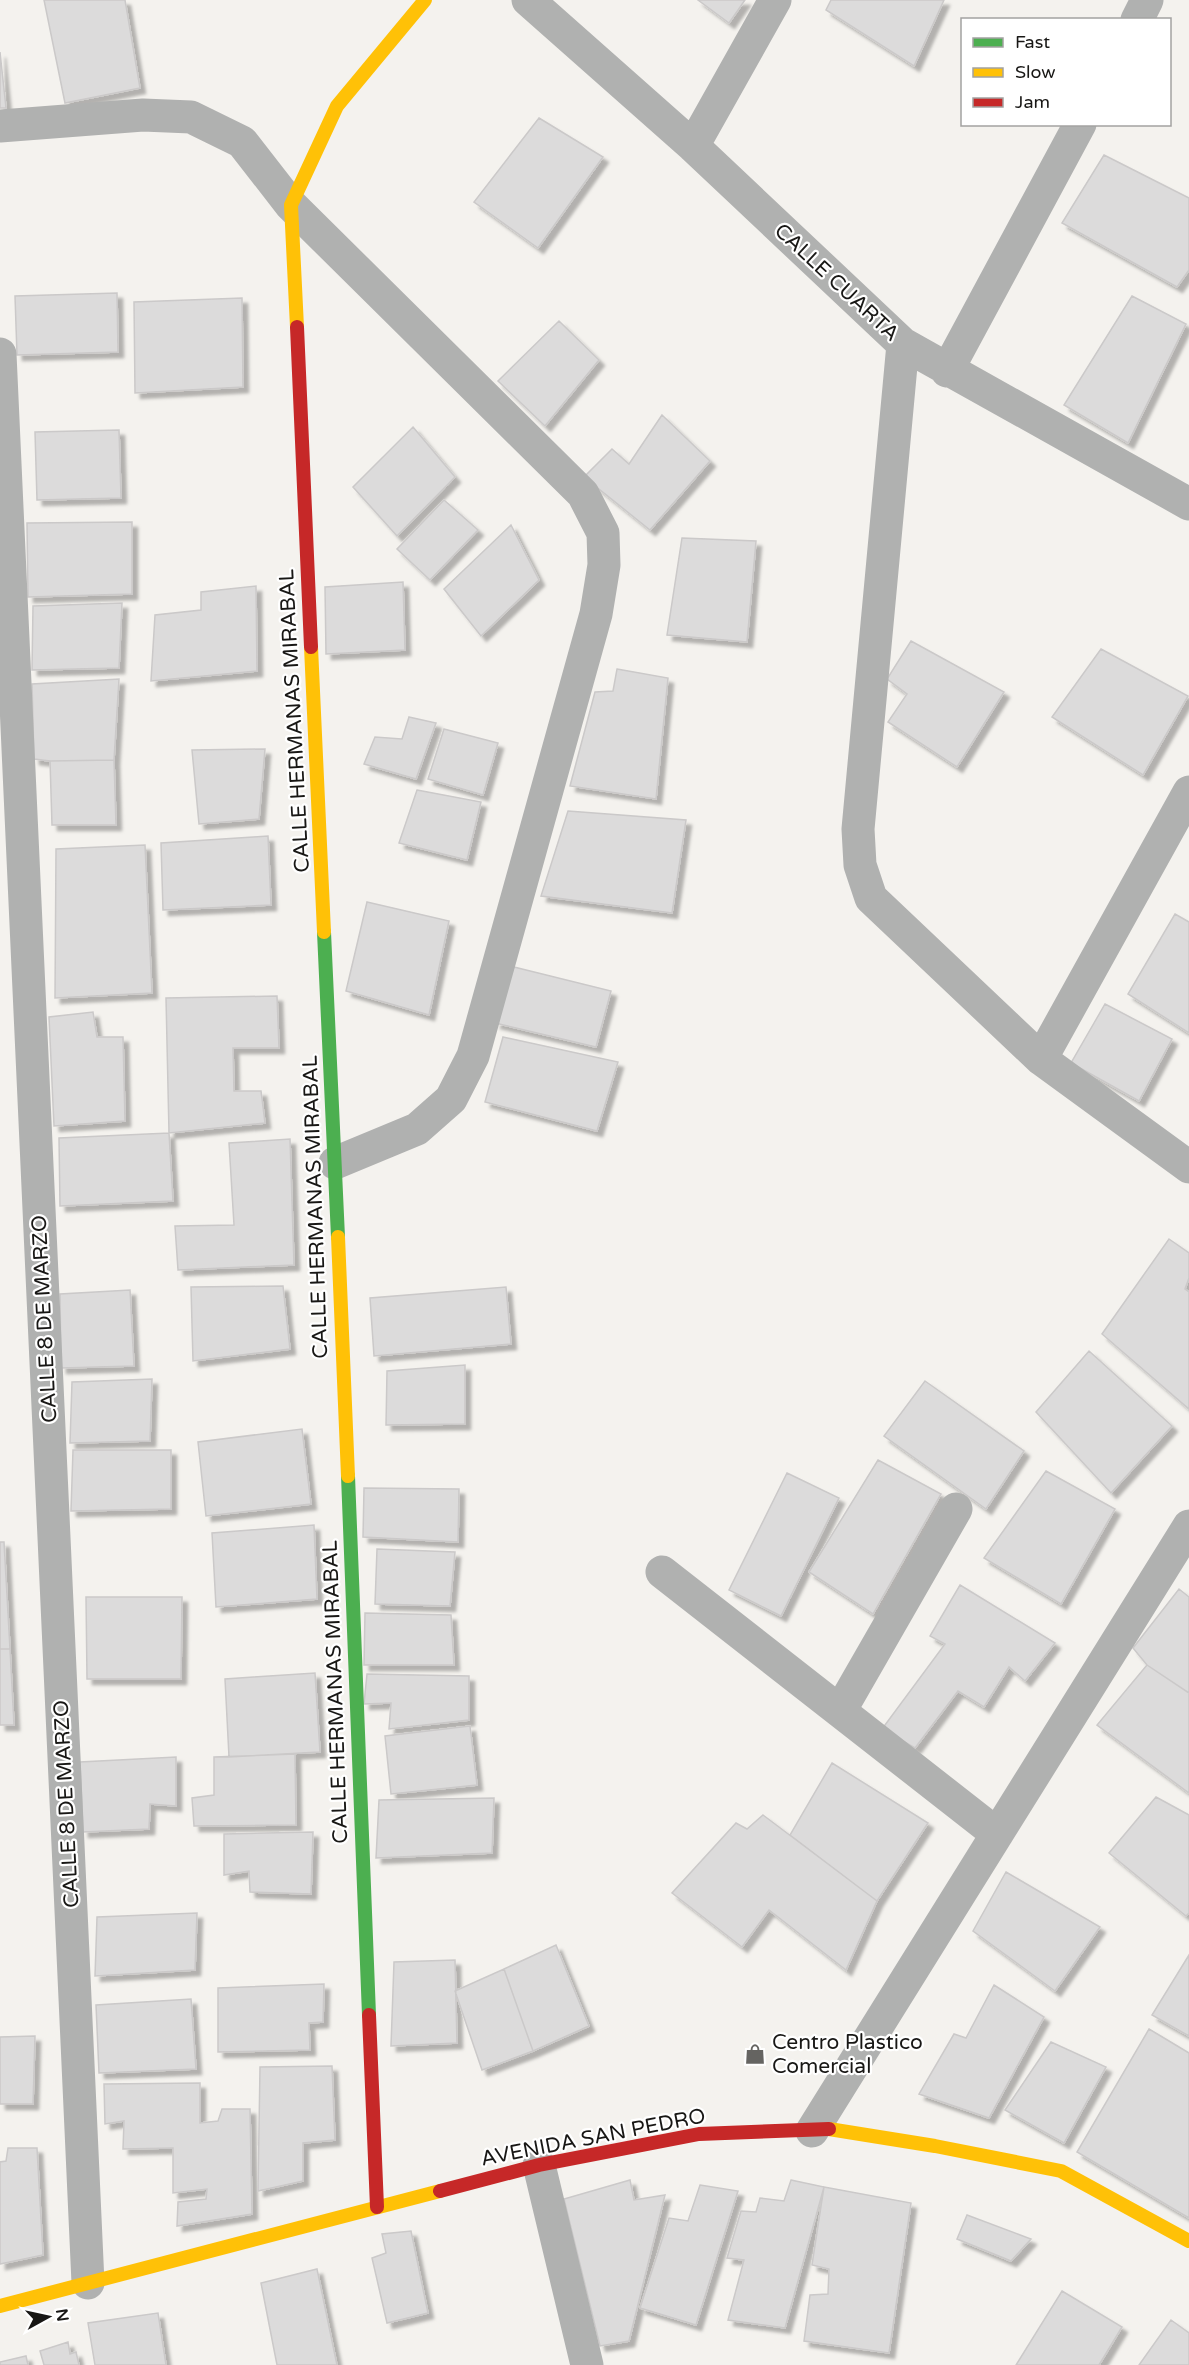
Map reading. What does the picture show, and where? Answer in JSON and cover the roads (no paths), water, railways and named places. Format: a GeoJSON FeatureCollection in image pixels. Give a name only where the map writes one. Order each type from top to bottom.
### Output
{"type":"FeatureCollection","features":[{"type":"Feature","properties":{"kind":"street"},"geometry":{"type":"LineString","coordinates":[[291,205],[337,106],[425,0]]}},
{"type":"Feature","properties":{"kind":"street","name":"CALLE CUARTA"},"geometry":{"type":"LineString","coordinates":[[528,0],[693,146],[903,344],[1189,504]]}},
{"type":"Feature","properties":{"kind":"street"},"geometry":{"type":"LineString","coordinates":[[693,146],[775,0]]}},
{"type":"Feature","properties":{"kind":"street"},"geometry":{"type":"LineString","coordinates":[[1138,18],[1147,0]]}},
{"type":"Feature","properties":{"kind":"street"},"geometry":{"type":"LineString","coordinates":[[0,126],[143,115],[191,117],[242,142],[291,205],[583,494],[603,533],[604,565],[596,614],[473,1056],[451,1099],[417,1129],[335,1163]]}},
{"type":"Feature","properties":{"kind":"street"},"geometry":{"type":"LineString","coordinates":[[947,370],[1079,126]]}},
{"type":"Feature","properties":{"kind":"street","name":"CALLE HERMANAS MIRABAL"},"geometry":{"type":"LineString","coordinates":[[291,205],[335,1163],[377,2207]]}},
{"type":"Feature","properties":{"kind":"street"},"geometry":{"type":"LineString","coordinates":[[903,344],[858,830],[860,865],[871,898],[1041,1059],[1189,1167]]}},
{"type":"Feature","properties":{"kind":"street","name":"CALLE 8 DE MARZO"},"geometry":{"type":"LineString","coordinates":[[0,354],[88,2283]]}},
{"type":"Feature","properties":{"kind":"street"},"geometry":{"type":"LineString","coordinates":[[1041,1059],[1189,792]]}},
{"type":"Feature","properties":{"kind":"street"},"geometry":{"type":"LineString","coordinates":[[840,1711],[956,1509]]}},
{"type":"Feature","properties":{"kind":"street"},"geometry":{"type":"LineString","coordinates":[[812,2132],[1189,1526]]}},
{"type":"Feature","properties":{"kind":"street"},"geometry":{"type":"LineString","coordinates":[[662,1572],[997,1834]]}},
{"type":"Feature","properties":{"kind":"street","name":"AVENIDA SAN PEDRO"},"geometry":{"type":"LineString","coordinates":[[0,2306],[539,2165],[699,2134],[812,2132],[831,2129],[935,2146],[1061,2172],[1189,2241]]}},
{"type":"Feature","properties":{"kind":"street"},"geometry":{"type":"LineString","coordinates":[[539,2165],[586,2365]]}},
{"type":"Feature","properties":{"kind":"place","name":"Centro Plastico Comercial"},"geometry":{"type":"Point","coordinates":[755,2054]}}]}
